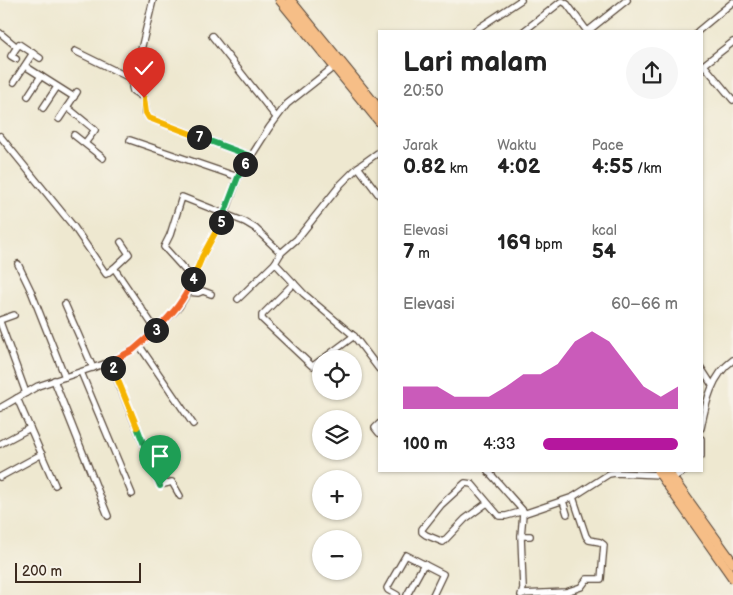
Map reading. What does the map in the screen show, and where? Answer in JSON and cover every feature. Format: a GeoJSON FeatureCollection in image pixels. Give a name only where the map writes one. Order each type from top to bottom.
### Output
{"type":"FeatureCollection","features":[{"type":"Feature","properties":{"kind":"highway"},"geometry":{"type":"LineString","coordinates":[[280,0],[378,120]]}},
{"type":"Feature","properties":{"kind":"highway"},"geometry":{"type":"LineString","coordinates":[[290,0],[378,108]]}},
{"type":"Feature","properties":{"kind":"highway"},"geometry":{"type":"LineString","coordinates":[[664,474],[733,564]]}},
{"type":"Feature","properties":{"kind":"highway"},"geometry":{"type":"LineString","coordinates":[[693,514],[733,578]]}},
{"type":"Feature","properties":{"kind":"street"},"geometry":{"type":"LineString","coordinates":[[153,0],[133,91],[144,98],[146,113],[149,118],[250,156]]}},
{"type":"Feature","properties":{"kind":"street"},"geometry":{"type":"LineString","coordinates":[[475,30],[520,0]]}},
{"type":"Feature","properties":{"kind":"street"},"geometry":{"type":"LineString","coordinates":[[588,30],[627,0]]}},
{"type":"Feature","properties":{"kind":"street"},"geometry":{"type":"LineString","coordinates":[[525,30],[562,1],[567,4],[586,30]]}},
{"type":"Feature","properties":{"kind":"street"},"geometry":{"type":"LineString","coordinates":[[699,30],[732,4]]}},
{"type":"Feature","properties":{"kind":"street"},"geometry":{"type":"LineString","coordinates":[[0,33],[17,47]]}},
{"type":"Feature","properties":{"kind":"street"},"geometry":{"type":"LineString","coordinates":[[212,36],[276,117]]}},
{"type":"Feature","properties":{"kind":"street"},"geometry":{"type":"LineString","coordinates":[[733,42],[703,66],[733,100]]}},
{"type":"Feature","properties":{"kind":"street"},"geometry":{"type":"LineString","coordinates":[[16,59],[11,56],[19,44],[40,58]]}},
{"type":"Feature","properties":{"kind":"street"},"geometry":{"type":"LineString","coordinates":[[75,51],[134,80]]}},
{"type":"Feature","properties":{"kind":"street"},"geometry":{"type":"LineString","coordinates":[[14,82],[33,53]]}},
{"type":"Feature","properties":{"kind":"street"},"geometry":{"type":"LineString","coordinates":[[25,66],[57,87],[75,95],[59,119]]}},
{"type":"Feature","properties":{"kind":"street"},"geometry":{"type":"LineString","coordinates":[[0,407],[54,380],[110,362],[139,346],[156,330],[179,306],[188,292],[202,257],[225,215],[238,177],[276,117],[287,104],[335,66]]}},
{"type":"Feature","properties":{"kind":"street"},"geometry":{"type":"LineString","coordinates":[[28,96],[41,76]]}},
{"type":"Feature","properties":{"kind":"street"},"geometry":{"type":"LineString","coordinates":[[43,108],[57,87]]}},
{"type":"Feature","properties":{"kind":"street"},"geometry":{"type":"LineString","coordinates":[[67,106],[95,130],[85,143]]}},
{"type":"Feature","properties":{"kind":"street"},"geometry":{"type":"LineString","coordinates":[[74,135],[102,158]]}},
{"type":"Feature","properties":{"kind":"street"},"geometry":{"type":"LineString","coordinates":[[0,136],[76,230],[106,274],[129,254],[122,242]]}},
{"type":"Feature","properties":{"kind":"street"},"geometry":{"type":"LineString","coordinates":[[130,140],[238,177]]}},
{"type":"Feature","properties":{"kind":"street"},"geometry":{"type":"LineString","coordinates":[[238,299],[298,239],[341,184],[358,167],[378,153]]}},
{"type":"Feature","properties":{"kind":"street"},"geometry":{"type":"LineString","coordinates":[[358,167],[378,194]]}},
{"type":"Feature","properties":{"kind":"street"},"geometry":{"type":"LineString","coordinates":[[193,279],[169,251],[164,248],[175,221],[180,198],[184,197],[245,222],[255,228],[282,253]]}},
{"type":"Feature","properties":{"kind":"street"},"geometry":{"type":"LineString","coordinates":[[275,263],[304,294],[354,336],[378,368]]}},
{"type":"Feature","properties":{"kind":"street"},"geometry":{"type":"LineString","coordinates":[[18,264],[31,291],[65,377]]}},
{"type":"Feature","properties":{"kind":"street"},"geometry":{"type":"LineString","coordinates":[[114,268],[156,330]]}},
{"type":"Feature","properties":{"kind":"street"},"geometry":{"type":"LineString","coordinates":[[294,283],[262,315],[262,318],[312,366]]}},
{"type":"Feature","properties":{"kind":"street"},"geometry":{"type":"LineString","coordinates":[[188,292],[203,291],[211,294]]}},
{"type":"Feature","properties":{"kind":"street"},"geometry":{"type":"LineString","coordinates":[[66,304],[93,368]]}},
{"type":"Feature","properties":{"kind":"street"},"geometry":{"type":"LineString","coordinates":[[14,315],[0,321],[26,393]]}},
{"type":"Feature","properties":{"kind":"street"},"geometry":{"type":"LineString","coordinates":[[335,350],[354,336]]}},
{"type":"Feature","properties":{"kind":"street"},"geometry":{"type":"LineString","coordinates":[[139,346],[192,424]]}},
{"type":"Feature","properties":{"kind":"street"},"geometry":{"type":"LineString","coordinates":[[703,420],[712,384],[724,367],[733,360]]}},
{"type":"Feature","properties":{"kind":"street"},"geometry":{"type":"LineString","coordinates":[[110,362],[160,485],[172,482],[180,496]]}},
{"type":"Feature","properties":{"kind":"street"},"geometry":{"type":"LineString","coordinates":[[703,371],[712,384]]}},
{"type":"Feature","properties":{"kind":"street"},"geometry":{"type":"LineString","coordinates":[[81,372],[132,494]]}},
{"type":"Feature","properties":{"kind":"street"},"geometry":{"type":"LineString","coordinates":[[54,380],[108,516]]}},
{"type":"Feature","properties":{"kind":"street"},"geometry":{"type":"LineString","coordinates":[[17,398],[55,485]]}},
{"type":"Feature","properties":{"kind":"street"},"geometry":{"type":"LineString","coordinates":[[0,444],[30,428]]}},
{"type":"Feature","properties":{"kind":"street"},"geometry":{"type":"LineString","coordinates":[[0,477],[42,454]]}},
{"type":"Feature","properties":{"kind":"street"},"geometry":{"type":"LineString","coordinates":[[490,472],[524,513],[522,594],[566,592],[581,587],[586,579],[601,579],[604,547],[602,543],[588,538],[573,497]]}},
{"type":"Feature","properties":{"kind":"street"},"geometry":{"type":"LineString","coordinates":[[487,503],[465,519],[443,542],[422,532],[422,529],[441,504],[465,483],[472,484],[499,516],[506,516],[520,512],[524,513],[573,497],[609,474],[664,474],[677,472]]}},
{"type":"Feature","properties":{"kind":"street"},"geometry":{"type":"LineString","coordinates":[[563,501],[567,514]]}},
{"type":"Feature","properties":{"kind":"street"},"geometry":{"type":"LineString","coordinates":[[522,536],[530,536]]}},
{"type":"Feature","properties":{"kind":"street"},"geometry":{"type":"LineString","coordinates":[[397,595],[387,588],[404,555],[443,574],[433,595]]}},
{"type":"Feature","properties":{"kind":"street"},"geometry":{"type":"LineString","coordinates":[[407,595],[424,564]]}},
{"type":"Feature","properties":{"kind":"street"},"geometry":{"type":"LineString","coordinates":[[581,587],[584,595]]}},
{"type":"Feature","properties":{"kind":"route"},"geometry":{"type":"LineString","coordinates":[[144,98],[146,113],[149,118],[250,156],[238,177],[219,228],[202,257],[188,292],[179,306],[139,346],[110,362],[160,486]]}}]}
